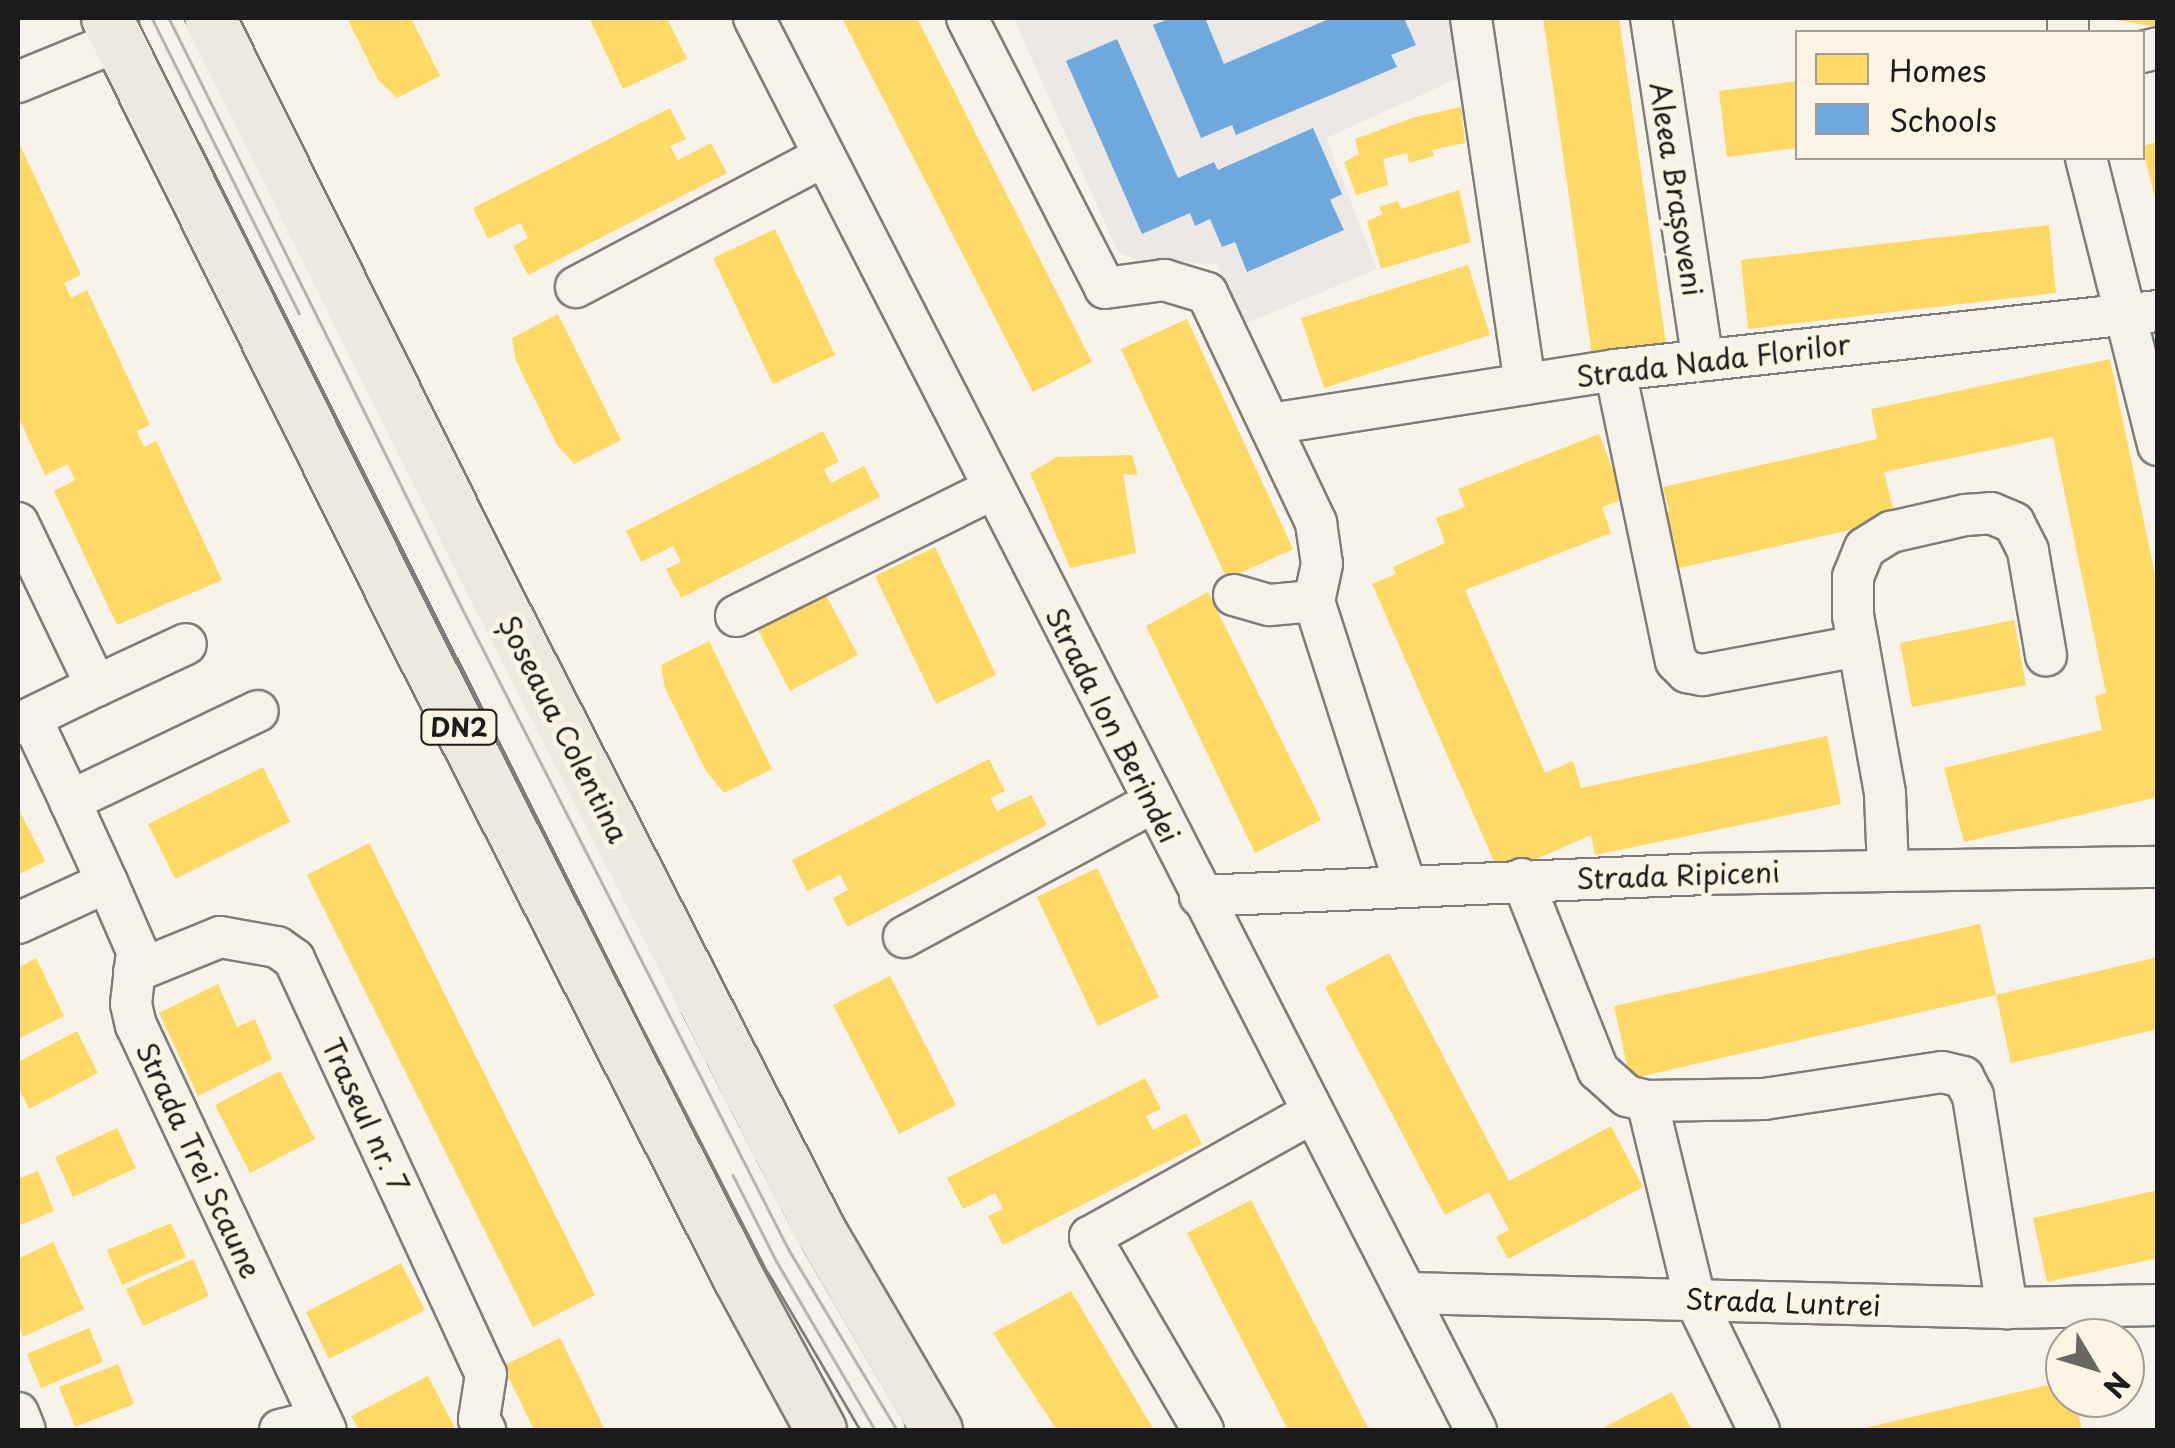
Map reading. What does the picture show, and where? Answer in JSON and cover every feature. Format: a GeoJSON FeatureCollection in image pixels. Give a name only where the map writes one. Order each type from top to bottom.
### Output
{"type":"FeatureCollection","features":[{"type":"Feature","properties":{"kind":"main road","name":"Șoseaua Colentina"},"geometry":{"type":"LineString","coordinates":[[210,18],[820,1230],[937,1430]]}},
{"type":"Feature","properties":{"kind":"main road","name":"DN2"},"geometry":{"type":"LineString","coordinates":[[128,25],[426,661],[738,1277],[821,1430]]}},
{"type":"Feature","properties":{"kind":"street","name":"Strada Ion Berindei"},"geometry":{"type":"LineString","coordinates":[[754,18],[1310,1114],[1408,1293],[1476,1430]]}},
{"type":"Feature","properties":{"kind":"street"},"geometry":{"type":"LineString","coordinates":[[968,18],[1105,288],[1164,280],[1207,293],[1316,524],[1322,564],[1314,601],[1405,885]]}},
{"type":"Feature","properties":{"kind":"street"},"geometry":{"type":"LineString","coordinates":[[1471,18],[1525,384]]}},
{"type":"Feature","properties":{"kind":"street","name":"Aleea Brașoveni"},"geometry":{"type":"LineString","coordinates":[[1651,18],[1703,360]]}},
{"type":"Feature","properties":{"kind":"street"},"geometry":{"type":"LineString","coordinates":[[18,82],[128,25],[660,1016],[784,1258],[885,1430]]}},
{"type":"Feature","properties":{"kind":"street"},"geometry":{"type":"LineString","coordinates":[[576,287],[824,156]]}},
{"type":"Feature","properties":{"kind":"street"},"geometry":{"type":"LineString","coordinates":[[2087,160],[2141,312],[2158,444]]}},
{"type":"Feature","properties":{"kind":"street","name":"Strada Nada Florilor"},"geometry":{"type":"LineString","coordinates":[[1271,424],[1615,370],[2141,312]]}},
{"type":"Feature","properties":{"kind":"street"},"geometry":{"type":"LineString","coordinates":[[1615,370],[1676,662],[1688,672],[1702,675],[1858,646]]}},
{"type":"Feature","properties":{"kind":"street"},"geometry":{"type":"LineString","coordinates":[[736,616],[993,489]]}},
{"type":"Feature","properties":{"kind":"street"},"geometry":{"type":"LineString","coordinates":[[1888,869],[1885,792],[1858,646],[1853,577],[1865,548],[1891,532],[1991,513],[2014,523],[2028,550],[2046,656]]}},
{"type":"Feature","properties":{"kind":"street"},"geometry":{"type":"LineString","coordinates":[[18,523],[96,686]]}},
{"type":"Feature","properties":{"kind":"street"},"geometry":{"type":"LineString","coordinates":[[1234,595],[1270,605],[1314,601]]}},
{"type":"Feature","properties":{"kind":"street"},"geometry":{"type":"LineString","coordinates":[[24,721],[186,644]]}},
{"type":"Feature","properties":{"kind":"street"},"geometry":{"type":"LineString","coordinates":[[70,801],[258,711]]}},
{"type":"Feature","properties":{"kind":"street","name":"Strada Trei Scaune"},"geometry":{"type":"LineString","coordinates":[[24,721],[70,801],[137,951],[131,1004],[136,1026],[324,1425]]}},
{"type":"Feature","properties":{"kind":"street"},"geometry":{"type":"LineString","coordinates":[[904,937],[1152,803]]}},
{"type":"Feature","properties":{"kind":"street","name":"Strada Ripiceni"},"geometry":{"type":"LineString","coordinates":[[1200,896],[1522,879],[1888,869],[2158,868]]}},
{"type":"Feature","properties":{"kind":"street"},"geometry":{"type":"LineString","coordinates":[[1522,879],[1598,1070],[1617,1091],[1647,1102],[1764,1099],[1942,1072],[1963,1077],[1974,1096],[2006,1308]]}},
{"type":"Feature","properties":{"kind":"street"},"geometry":{"type":"LineString","coordinates":[[18,923],[107,882]]}},
{"type":"Feature","properties":{"kind":"street","name":"Traseul nr. 7"},"geometry":{"type":"LineString","coordinates":[[134,972],[220,937],[278,947],[294,959],[486,1374],[480,1420],[484,1430]]}},
{"type":"Feature","properties":{"kind":"street"},"geometry":{"type":"LineString","coordinates":[[660,1016],[723,1041]]}},
{"type":"Feature","properties":{"kind":"street"},"geometry":{"type":"LineString","coordinates":[[1647,1102],[1695,1299],[1759,1430]]}},
{"type":"Feature","properties":{"kind":"street"},"geometry":{"type":"LineString","coordinates":[[1203,1430],[1090,1237],[1310,1114]]}},
{"type":"Feature","properties":{"kind":"street","name":"Strada Luntrei"},"geometry":{"type":"LineString","coordinates":[[1408,1293],[2006,1308],[2158,1305]]}},
{"type":"Feature","properties":{"kind":"street"},"geometry":{"type":"LineString","coordinates":[[18,1412],[25,1430]]}},
{"type":"Feature","properties":{"kind":"street"},"geometry":{"type":"LineString","coordinates":[[280,1430],[324,1425]]}},
{"type":"Feature","properties":{"kind":"shaded area"},"geometry":{"type":"Polygon","coordinates":[[[1455,18],[1463,76],[1326,138],[1377,269],[1242,325],[1217,264],[1139,261],[1118,252],[1014,19],[1455,18]]]}},
{"type":"Feature","properties":{"kind":"building: Homes"},"geometry":{"type":"Polygon","coordinates":[[[347,18],[411,18],[440,76],[397,98],[378,80],[347,18]]]}},
{"type":"Feature","properties":{"kind":"building: Homes"},"geometry":{"type":"Polygon","coordinates":[[[589,18],[667,18],[687,59],[623,89],[589,18]]]}},
{"type":"Feature","properties":{"kind":"building: Homes"},"geometry":{"type":"Polygon","coordinates":[[[842,18],[917,18],[1092,362],[1033,392],[842,18]]]}},
{"type":"Feature","properties":{"kind":"building: Homes"},"geometry":{"type":"Polygon","coordinates":[[[1543,18],[1619,18],[1666,344],[1592,355],[1543,18]]]}},
{"type":"Feature","properties":{"kind":"building: Homes"},"geometry":{"type":"Polygon","coordinates":[[[2158,18],[2158,27],[2115,20],[2158,18]]]}},
{"type":"Feature","properties":{"kind":"building: Homes"},"geometry":{"type":"Polygon","coordinates":[[[1795,81],[1795,148],[1727,157],[1719,91],[1795,81]]]}},
{"type":"Feature","properties":{"kind":"building: Homes"},"geometry":{"type":"Polygon","coordinates":[[[1461,107],[1465,143],[1432,150],[1434,156],[1409,163],[1407,153],[1383,159],[1388,185],[1356,195],[1344,162],[1359,154],[1355,139],[1415,117],[1461,107]]]}},
{"type":"Feature","properties":{"kind":"building: Homes"},"geometry":{"type":"Polygon","coordinates":[[[670,108],[686,139],[670,146],[678,160],[711,143],[727,173],[528,275],[513,246],[528,238],[520,223],[488,239],[473,208],[670,108]]]}},
{"type":"Feature","properties":{"kind":"building: Homes"},"geometry":{"type":"Polygon","coordinates":[[[18,141],[81,275],[64,283],[71,298],[87,290],[150,425],[137,431],[144,447],[156,441],[222,580],[117,625],[54,491],[75,480],[68,464],[45,475],[18,416],[18,141]]]}},
{"type":"Feature","properties":{"kind":"building: Homes"},"geometry":{"type":"Polygon","coordinates":[[[2158,142],[2158,202],[2145,158],[2145,145],[2158,142]]]}},
{"type":"Feature","properties":{"kind":"building: Homes"},"geometry":{"type":"Polygon","coordinates":[[[1459,190],[1471,242],[1381,269],[1367,221],[1383,214],[1379,207],[1398,201],[1401,209],[1459,190]]]}},
{"type":"Feature","properties":{"kind":"building: Homes"},"geometry":{"type":"Polygon","coordinates":[[[2049,225],[2056,293],[1748,329],[1741,260],[2049,225]]]}},
{"type":"Feature","properties":{"kind":"building: Homes"},"geometry":{"type":"Polygon","coordinates":[[[775,229],[835,355],[773,384],[713,258],[775,229]]]}},
{"type":"Feature","properties":{"kind":"building: Homes"},"geometry":{"type":"Polygon","coordinates":[[[1468,265],[1490,335],[1324,388],[1301,318],[1468,265]]]}},
{"type":"Feature","properties":{"kind":"building: Homes"},"geometry":{"type":"Polygon","coordinates":[[[558,314],[621,440],[574,464],[557,445],[516,361],[512,338],[558,314]]]}},
{"type":"Feature","properties":{"kind":"building: Homes"},"geometry":{"type":"Polygon","coordinates":[[[1187,319],[1293,549],[1227,579],[1121,349],[1187,319]]]}},
{"type":"Feature","properties":{"kind":"building: Homes"},"geometry":{"type":"Polygon","coordinates":[[[2110,359],[2158,589],[2158,797],[1964,842],[1944,768],[2102,730],[2095,696],[2106,693],[2053,437],[1884,472],[1896,520],[1670,570],[1653,515],[1669,511],[1663,487],[1877,439],[1871,409],[2110,359]]]}},
{"type":"Feature","properties":{"kind":"building: Homes"},"geometry":{"type":"Polygon","coordinates":[[[823,431],[839,462],[824,469],[831,483],[864,466],[880,497],[681,598],[666,569],[681,562],[673,546],[641,562],[626,531],[823,431]]]}},
{"type":"Feature","properties":{"kind":"building: Homes"},"geometry":{"type":"Polygon","coordinates":[[[1599,434],[1624,499],[1602,507],[1611,533],[1465,590],[1545,773],[1573,761],[1581,788],[1827,736],[1841,804],[1595,855],[1591,835],[1500,875],[1372,584],[1396,574],[1393,567],[1445,543],[1436,518],[1465,507],[1458,489],[1599,434]]]}},
{"type":"Feature","properties":{"kind":"building: Homes"},"geometry":{"type":"Polygon","coordinates":[[[1132,455],[1138,475],[1123,474],[1136,553],[1070,568],[1030,473],[1057,457],[1132,455]]]}},
{"type":"Feature","properties":{"kind":"building: Homes"},"geometry":{"type":"Polygon","coordinates":[[[935,547],[996,675],[936,704],[875,576],[935,547]]]}},
{"type":"Feature","properties":{"kind":"building: Homes"},"geometry":{"type":"Polygon","coordinates":[[[1208,592],[1321,820],[1255,853],[1146,626],[1208,592]]]}},
{"type":"Feature","properties":{"kind":"building: Homes"},"geometry":{"type":"Polygon","coordinates":[[[826,595],[858,655],[790,691],[758,630],[826,595]]]}},
{"type":"Feature","properties":{"kind":"building: Homes"},"geometry":{"type":"Polygon","coordinates":[[[2014,620],[2026,685],[1912,707],[1900,643],[2014,620]]]}},
{"type":"Feature","properties":{"kind":"building: Homes"},"geometry":{"type":"Polygon","coordinates":[[[709,641],[772,769],[724,793],[706,771],[665,688],[661,665],[709,641]]]}},
{"type":"Feature","properties":{"kind":"building: Homes"},"geometry":{"type":"Polygon","coordinates":[[[989,759],[1005,791],[990,798],[997,811],[1031,795],[1047,825],[847,927],[833,898],[848,890],[840,875],[807,891],[792,860],[989,759]]]}},
{"type":"Feature","properties":{"kind":"building: Homes"},"geometry":{"type":"Polygon","coordinates":[[[263,767],[290,822],[175,879],[148,824],[263,767]]]}},
{"type":"Feature","properties":{"kind":"building: Homes"},"geometry":{"type":"Polygon","coordinates":[[[18,808],[45,861],[18,875],[18,808]]]}},
{"type":"Feature","properties":{"kind":"building: Homes"},"geometry":{"type":"Polygon","coordinates":[[[369,843],[595,1295],[533,1327],[307,875],[369,843]]]}},
{"type":"Feature","properties":{"kind":"building: Homes"},"geometry":{"type":"Polygon","coordinates":[[[1097,868],[1159,997],[1098,1026],[1037,897],[1097,868]]]}},
{"type":"Feature","properties":{"kind":"building: Homes"},"geometry":{"type":"Polygon","coordinates":[[[1980,924],[1996,995],[1630,1079],[1614,1006],[1980,924]]]}},
{"type":"Feature","properties":{"kind":"building: Homes"},"geometry":{"type":"Polygon","coordinates":[[[1389,953],[1509,1181],[1611,1126],[1643,1187],[1508,1259],[1496,1237],[1509,1230],[1489,1192],[1445,1215],[1325,987],[1389,953]]]}},
{"type":"Feature","properties":{"kind":"building: Homes"},"geometry":{"type":"Polygon","coordinates":[[[2158,957],[2158,1029],[2011,1063],[1996,995],[2158,957]]]}},
{"type":"Feature","properties":{"kind":"building: Homes"},"geometry":{"type":"Polygon","coordinates":[[[36,958],[64,1016],[18,1039],[18,968],[36,958]]]}},
{"type":"Feature","properties":{"kind":"building: Homes"},"geometry":{"type":"Polygon","coordinates":[[[890,976],[956,1105],[899,1134],[833,1005],[890,976]]]}},
{"type":"Feature","properties":{"kind":"building: Homes"},"geometry":{"type":"Polygon","coordinates":[[[218,984],[237,1027],[255,1019],[272,1059],[198,1096],[159,1013],[218,984]]]}},
{"type":"Feature","properties":{"kind":"building: Homes"},"geometry":{"type":"Polygon","coordinates":[[[77,1031],[98,1073],[29,1109],[18,1087],[18,1062],[77,1031]]]}},
{"type":"Feature","properties":{"kind":"building: Homes"},"geometry":{"type":"Polygon","coordinates":[[[280,1071],[315,1139],[250,1173],[215,1105],[280,1071]]]}},
{"type":"Feature","properties":{"kind":"building: Homes"},"geometry":{"type":"Polygon","coordinates":[[[1145,1078],[1161,1109],[1146,1116],[1153,1130],[1186,1113],[1202,1144],[1003,1245],[988,1216],[1003,1209],[995,1193],[963,1209],[947,1178],[1145,1078]]]}},
{"type":"Feature","properties":{"kind":"building: Homes"},"geometry":{"type":"Polygon","coordinates":[[[117,1128],[136,1168],[73,1197],[55,1157],[117,1128]]]}},
{"type":"Feature","properties":{"kind":"building: Homes"},"geometry":{"type":"Polygon","coordinates":[[[38,1171],[54,1211],[18,1226],[18,1179],[38,1171]]]}},
{"type":"Feature","properties":{"kind":"building: Homes"},"geometry":{"type":"Polygon","coordinates":[[[2158,1190],[2158,1258],[2047,1282],[2033,1218],[2158,1190]]]}},
{"type":"Feature","properties":{"kind":"building: Homes"},"geometry":{"type":"Polygon","coordinates":[[[1251,1200],[1369,1430],[1288,1430],[1187,1233],[1251,1200]]]}},
{"type":"Feature","properties":{"kind":"building: Homes"},"geometry":{"type":"Polygon","coordinates":[[[171,1223],[186,1257],[122,1285],[107,1250],[171,1223]]]}},
{"type":"Feature","properties":{"kind":"building: Homes"},"geometry":{"type":"Polygon","coordinates":[[[53,1242],[84,1309],[23,1337],[18,1323],[18,1259],[53,1242]]]}},
{"type":"Feature","properties":{"kind":"building: Homes"},"geometry":{"type":"Polygon","coordinates":[[[193,1259],[209,1296],[143,1326],[126,1289],[193,1259]]]}},
{"type":"Feature","properties":{"kind":"building: Homes"},"geometry":{"type":"Polygon","coordinates":[[[401,1263],[425,1310],[329,1359],[306,1312],[401,1263]]]}},
{"type":"Feature","properties":{"kind":"building: Homes"},"geometry":{"type":"Polygon","coordinates":[[[1071,1291],[1154,1430],[1057,1430],[993,1333],[1071,1291]]]}},
{"type":"Feature","properties":{"kind":"building: Homes"},"geometry":{"type":"Polygon","coordinates":[[[89,1328],[103,1362],[41,1388],[27,1354],[89,1328]]]}},
{"type":"Feature","properties":{"kind":"building: Homes"},"geometry":{"type":"Polygon","coordinates":[[[560,1338],[605,1430],[534,1430],[503,1366],[560,1338]]]}},
{"type":"Feature","properties":{"kind":"building: Homes"},"geometry":{"type":"Polygon","coordinates":[[[118,1364],[134,1404],[75,1427],[59,1387],[118,1364]]]}},
{"type":"Feature","properties":{"kind":"building: Homes"},"geometry":{"type":"Polygon","coordinates":[[[428,1376],[456,1430],[359,1430],[351,1416],[428,1376]]]}},
{"type":"Feature","properties":{"kind":"building: Homes"},"geometry":{"type":"Polygon","coordinates":[[[2045,1386],[2045,1418],[2079,1418],[2082,1430],[1856,1430],[2045,1386]]]}},
{"type":"Feature","properties":{"kind":"building: Homes"},"geometry":{"type":"Polygon","coordinates":[[[1672,1392],[1692,1430],[1599,1430],[1672,1392]]]}},
{"type":"Feature","properties":{"kind":"building: Schools"},"geometry":{"type":"Polygon","coordinates":[[[1171,18],[1205,18],[1224,64],[1331,18],[1404,18],[1416,45],[1391,55],[1397,67],[1236,135],[1232,125],[1201,138],[1153,25],[1171,18]]]}},
{"type":"Feature","properties":{"kind":"building: Schools"},"geometry":{"type":"Polygon","coordinates":[[[1117,39],[1178,178],[1214,162],[1218,170],[1313,128],[1342,194],[1330,200],[1344,230],[1247,272],[1235,242],[1222,247],[1210,219],[1195,226],[1190,213],[1142,234],[1066,61],[1117,39]]]}},
{"type":"Feature","properties":{"kind":"tram line"},"geometry":{"type":"LineString","coordinates":[[152,18],[299,313]]}},
{"type":"Feature","properties":{"kind":"tram line"},"geometry":{"type":"LineString","coordinates":[[169,18],[459,602],[789,1250],[897,1430]]}},
{"type":"Feature","properties":{"kind":"tram line"},"geometry":{"type":"LineString","coordinates":[[733,1175],[777,1262],[875,1430]]}}]}
